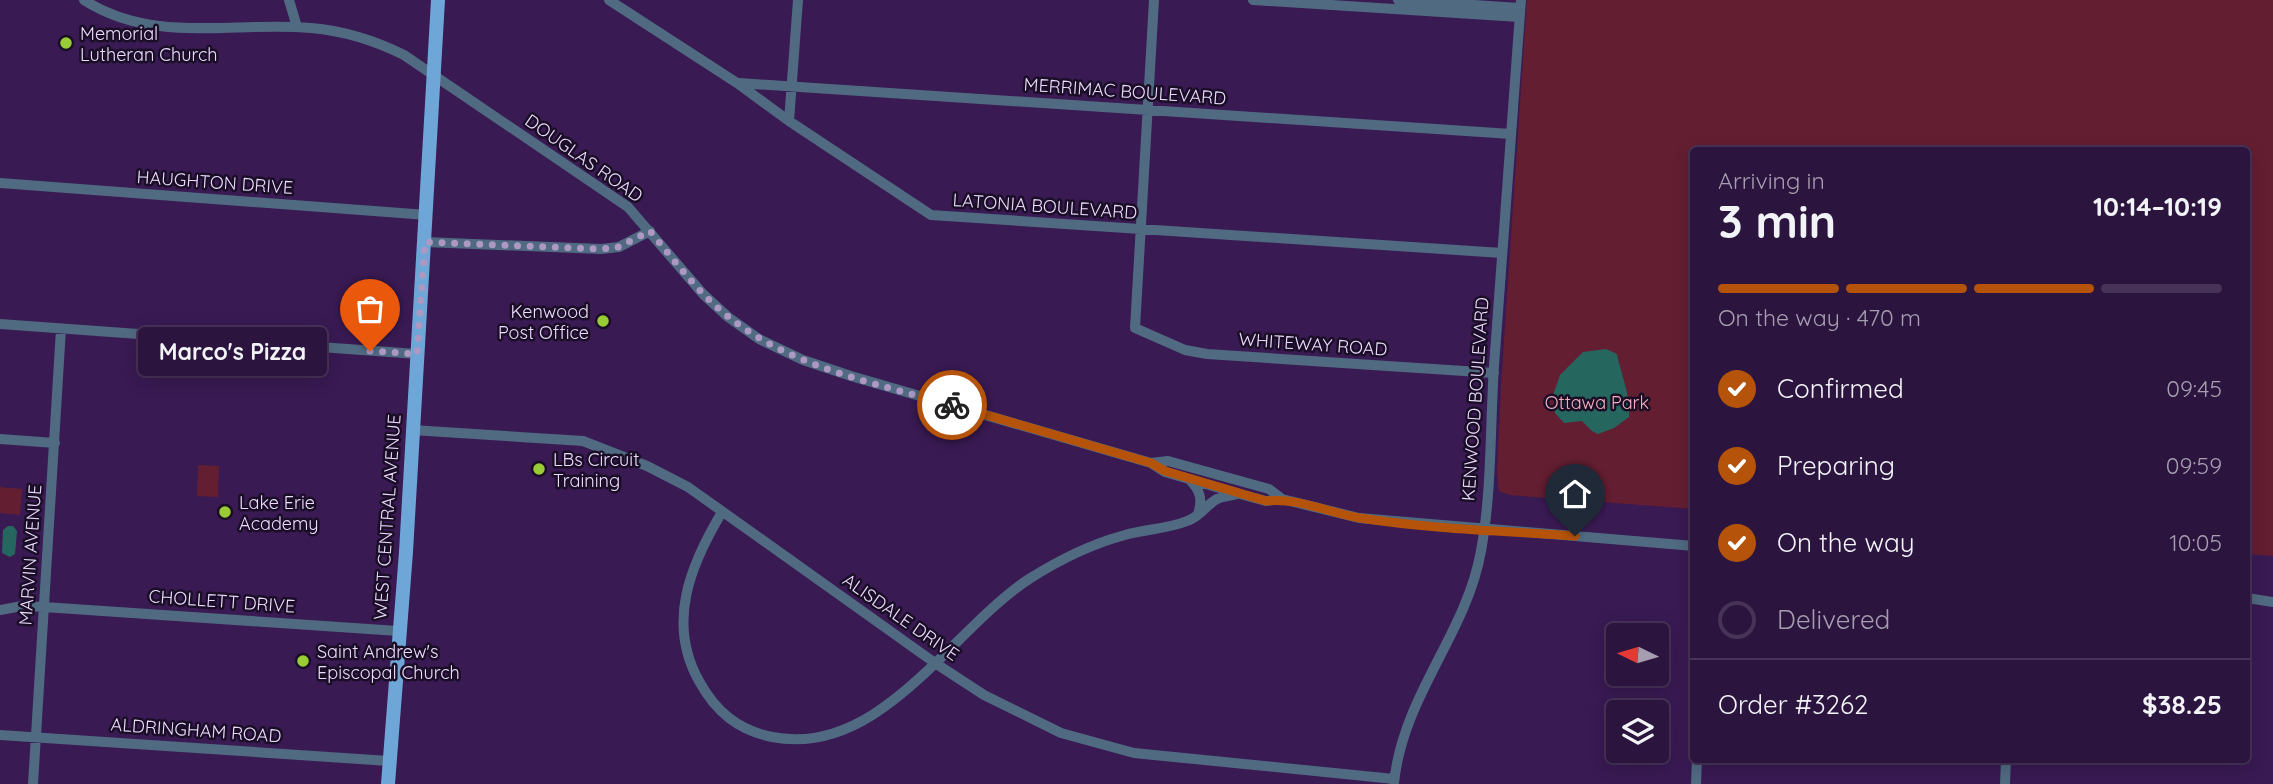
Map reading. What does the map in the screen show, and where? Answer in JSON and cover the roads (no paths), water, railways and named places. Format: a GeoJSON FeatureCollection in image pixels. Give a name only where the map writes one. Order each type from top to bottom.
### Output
{"type":"FeatureCollection","features":[{"type":"Feature","properties":{"kind":"main road","name":"WEST CENTRAL AVENUE"},"geometry":{"type":"LineString","coordinates":[[388,784],[406,552],[438,0]]}},
{"type":"Feature","properties":{"kind":"street","name":"DOUGLAS ROAD"},"geometry":{"type":"LineString","coordinates":[[84,0],[129,20],[164,28],[297,27],[338,32],[376,41],[404,55],[629,208],[712,303],[743,328],[782,350],[851,376],[1151,463],[1189,479],[1266,501],[1282,499],[1359,518],[1690,545]]}},
{"type":"Feature","properties":{"kind":"street"},"geometry":{"type":"LineString","coordinates":[[289,0],[297,27]]}},
{"type":"Feature","properties":{"kind":"street","name":"LATONIA BOULEVARD"},"geometry":{"type":"LineString","coordinates":[[609,0],[931,215],[1502,253]]}},
{"type":"Feature","properties":{"kind":"street"},"geometry":{"type":"LineString","coordinates":[[789,121],[798,0]]}},
{"type":"Feature","properties":{"kind":"street"},"geometry":{"type":"LineString","coordinates":[[1140,229],[1154,0]]}},
{"type":"Feature","properties":{"kind":"street"},"geometry":{"type":"LineString","coordinates":[[1253,0],[1520,8]]}},
{"type":"Feature","properties":{"kind":"street"},"geometry":{"type":"LineString","coordinates":[[1398,0],[1520,8]]}},
{"type":"Feature","properties":{"kind":"street","name":"KENWOOD BOULEVARD"},"geometry":{"type":"LineString","coordinates":[[1394,781],[1403,737],[1415,704],[1457,625],[1468,598],[1485,530],[1520,8]]}},
{"type":"Feature","properties":{"kind":"street","name":"MERRIMAC BOULEVARD"},"geometry":{"type":"LineString","coordinates":[[737,83],[1511,134]]}},
{"type":"Feature","properties":{"kind":"street","name":"HAUGHTON DRIVE"},"geometry":{"type":"LineString","coordinates":[[0,183],[427,215]]}},
{"type":"Feature","properties":{"kind":"street","name":"WHITEWAY ROAD"},"geometry":{"type":"LineString","coordinates":[[1140,229],[1135,328],[1185,350],[1207,354],[1494,373]]}},
{"type":"Feature","properties":{"kind":"street"},"geometry":{"type":"LineString","coordinates":[[425,242],[601,249],[619,247],[650,231]]}},
{"type":"Feature","properties":{"kind":"street"},"geometry":{"type":"LineString","coordinates":[[0,324],[417,354]]}},
{"type":"Feature","properties":{"kind":"street","name":"MARVIN AVENUE"},"geometry":{"type":"LineString","coordinates":[[33,784],[61,329]]}},
{"type":"Feature","properties":{"kind":"street","name":"ALISDALE DRIVE"},"geometry":{"type":"LineString","coordinates":[[412,430],[583,441],[608,449],[668,476],[688,487],[934,663],[984,695],[1061,733],[1134,753],[1394,781]]}},
{"type":"Feature","properties":{"kind":"street"},"geometry":{"type":"LineString","coordinates":[[0,439],[55,443]]}},
{"type":"Feature","properties":{"kind":"street","name":"DOUGLAS ROAD"},"geometry":{"type":"LineString","coordinates":[[1151,463],[1168,461],[1269,489],[1282,499]]}},
{"type":"Feature","properties":{"kind":"street"},"geometry":{"type":"LineString","coordinates":[[1189,479],[1201,497],[1196,517]]}},
{"type":"Feature","properties":{"kind":"street"},"geometry":{"type":"LineString","coordinates":[[722,512],[693,566],[684,609],[687,655],[699,683],[722,714],[756,733],[802,740],[824,736],[857,723],[883,708],[993,606],[1044,570],[1107,541],[1196,517],[1218,498],[1240,494]]}},
{"type":"Feature","properties":{"kind":"street"},"geometry":{"type":"LineString","coordinates":[[2250,598],[2273,602]]}},
{"type":"Feature","properties":{"kind":"street","name":"CHOLLETT DRIVE"},"geometry":{"type":"LineString","coordinates":[[0,610],[22,606],[44,607],[398,631]]}},
{"type":"Feature","properties":{"kind":"street","name":"ALDRINGHAM ROAD"},"geometry":{"type":"LineString","coordinates":[[0,735],[390,761]]}},
{"type":"Feature","properties":{"kind":"street"},"geometry":{"type":"LineString","coordinates":[[1696,784],[1697,763]]}},
{"type":"Feature","properties":{"kind":"street"},"geometry":{"type":"LineString","coordinates":[[2005,784],[2006,763]]}},
{"type":"Feature","properties":{"kind":"place","name":"Memorial Lutheran Church"},"geometry":{"type":"Point","coordinates":[66,43]}},
{"type":"Feature","properties":{"kind":"place","name":"Kenwood Post Office"},"geometry":{"type":"Point","coordinates":[603,321]}},
{"type":"Feature","properties":{"kind":"place","name":"Marco's Pizza"},"geometry":{"type":"Point","coordinates":[370,351]}},
{"type":"Feature","properties":{"kind":"place","name":"LBs Circuit Training"},"geometry":{"type":"Point","coordinates":[539,469]}},
{"type":"Feature","properties":{"kind":"place","name":"Lake Erie Academy"},"geometry":{"type":"Point","coordinates":[225,512]}},
{"type":"Feature","properties":{"kind":"place","name":"Saint Andrew's Episcopal Church"},"geometry":{"type":"Point","coordinates":[303,661]}},
{"type":"Feature","properties":{"kind":"park label","name":"Ottawa Park"},"geometry":{"type":"Point","coordinates":[1597,402]}}]}
